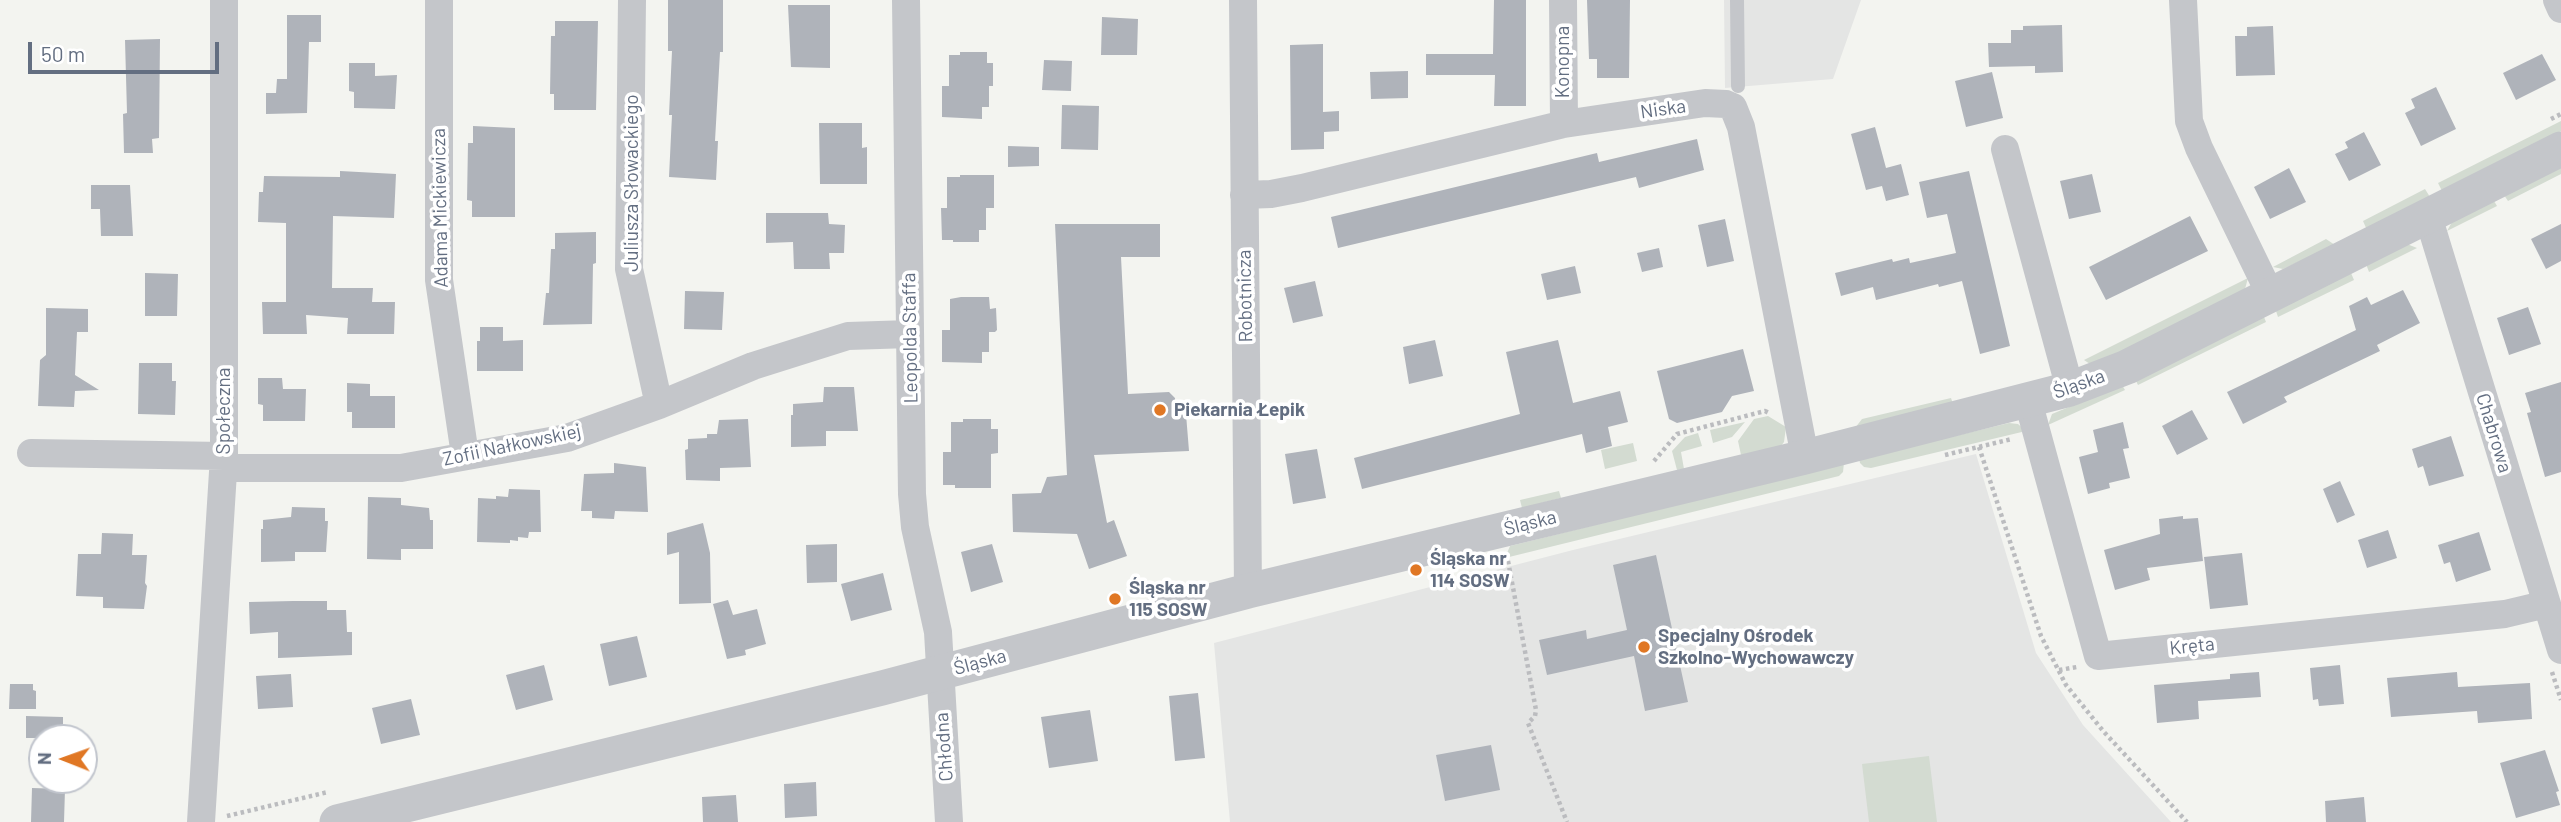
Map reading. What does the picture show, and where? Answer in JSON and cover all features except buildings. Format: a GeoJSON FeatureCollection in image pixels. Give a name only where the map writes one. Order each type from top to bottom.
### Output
{"type":"FeatureCollection","features":[{"type":"Feature","properties":{"kind":"street","name":"Społeczna"},"geometry":{"type":"LineString","coordinates":[[201,822],[224,462],[224,0]]}},
{"type":"Feature","properties":{"kind":"street","name":"Adama Mickiewicza"},"geometry":{"type":"LineString","coordinates":[[439,0],[439,279],[465,456]]}},
{"type":"Feature","properties":{"kind":"street","name":"Juliusza Słowackiego"},"geometry":{"type":"LineString","coordinates":[[632,0],[629,269],[659,405]]}},
{"type":"Feature","properties":{"kind":"street","name":"Leopolda Staffa"},"geometry":{"type":"LineString","coordinates":[[906,0],[913,510],[938,632],[940,672]]}},
{"type":"Feature","properties":{"kind":"street","name":"Robotnicza"},"geometry":{"type":"LineString","coordinates":[[1243,0],[1248,591]]}},
{"type":"Feature","properties":{"kind":"street","name":"Konopna"},"geometry":{"type":"LineString","coordinates":[[1563,0],[1564,124]]}},
{"type":"Feature","properties":{"kind":"street"},"geometry":{"type":"LineString","coordinates":[[2183,0],[2189,121],[2199,148],[2271,296]]}},
{"type":"Feature","properties":{"kind":"street"},"geometry":{"type":"LineString","coordinates":[[2557,0],[2561,9]]}},
{"type":"Feature","properties":{"kind":"street","name":"Niska"},"geometry":{"type":"LineString","coordinates":[[1244,195],[1271,194],[1302,188],[1564,124],[1716,103],[1736,97]]}},
{"type":"Feature","properties":{"kind":"street"},"geometry":{"type":"LineString","coordinates":[[1736,97],[1805,457]]}},
{"type":"Feature","properties":{"kind":"street"},"geometry":{"type":"LineString","coordinates":[[2005,149],[2070,389]]}},
{"type":"Feature","properties":{"kind":"street","name":"Śląska"},"geometry":{"type":"LineString","coordinates":[[337,822],[940,672],[1248,591],[1805,457],[2070,389],[2127,367],[2561,149]]}},
{"type":"Feature","properties":{"kind":"street","name":"Chabrowa"},"geometry":{"type":"LineString","coordinates":[[2428,216],[2561,650]]}},
{"type":"Feature","properties":{"kind":"street","name":"Zofii Nałkowskiej"},"geometry":{"type":"LineString","coordinates":[[31,453],[401,468],[567,438],[659,405],[753,366],[848,336],[910,334]]}},
{"type":"Feature","properties":{"kind":"street","name":"Kręta"},"geometry":{"type":"LineString","coordinates":[[2028,401],[2098,656],[2505,614],[2547,604]]}},
{"type":"Feature","properties":{"kind":"street","name":"Chłodna"},"geometry":{"type":"LineString","coordinates":[[940,672],[949,822]]}},
{"type":"Feature","properties":{"kind":"lane"},"geometry":{"type":"LineString","coordinates":[[1736,97],[1737,0]]}},
{"type":"Feature","properties":{"kind":"path"},"geometry":{"type":"LineString","coordinates":[[1654,462],[1676,434],[1765,411],[1775,415]]}},
{"type":"Feature","properties":{"kind":"path"},"geometry":{"type":"LineString","coordinates":[[1979,447],[2041,636],[2066,685],[2104,732],[2187,822]]}},
{"type":"Feature","properties":{"kind":"path"},"geometry":{"type":"LineString","coordinates":[[1508,561],[1536,710],[1535,716],[1528,723],[1567,822]]}},
{"type":"Feature","properties":{"kind":"shaded area"},"geometry":{"type":"Polygon","coordinates":[[[1724,0],[1861,0],[1833,79],[1725,88],[1724,0]]]}},
{"type":"Feature","properties":{"kind":"shaded area"},"geometry":{"type":"Polygon","coordinates":[[[2561,121],[2561,131],[2442,191],[2438,183],[2561,121]]]}},
{"type":"Feature","properties":{"kind":"shaded area"},"geometry":{"type":"Polygon","coordinates":[[[2561,166],[2561,174],[2508,201],[2504,195],[2561,166]]]}},
{"type":"Feature","properties":{"kind":"shaded area"},"geometry":{"type":"Polygon","coordinates":[[[2425,189],[2430,197],[2367,230],[2363,221],[2425,189]]]}},
{"type":"Feature","properties":{"kind":"shaded area"},"geometry":{"type":"Polygon","coordinates":[[[2494,201],[2497,206],[2447,231],[2452,222],[2494,201]]]}},
{"type":"Feature","properties":{"kind":"shaded area"},"geometry":{"type":"Polygon","coordinates":[[[2326,239],[2335,245],[2283,269],[2273,267],[2326,239]]]}},
{"type":"Feature","properties":{"kind":"shaded area"},"geometry":{"type":"Polygon","coordinates":[[[2407,244],[2417,248],[2369,272],[2366,264],[2407,244]]]}},
{"type":"Feature","properties":{"kind":"shaded area"},"geometry":{"type":"Polygon","coordinates":[[[2351,273],[2354,280],[2278,317],[2276,311],[2351,273]]]}},
{"type":"Feature","properties":{"kind":"shaded area"},"geometry":{"type":"Polygon","coordinates":[[[2248,278],[2245,289],[2130,349],[2090,364],[2084,360],[2248,278]]]}},
{"type":"Feature","properties":{"kind":"shaded area"},"geometry":{"type":"Polygon","coordinates":[[[2264,317],[2266,322],[2138,385],[2135,379],[2264,317]]]}},
{"type":"Feature","properties":{"kind":"shaded area"},"geometry":{"type":"Polygon","coordinates":[[[2122,385],[2125,390],[2048,425],[2052,414],[2122,385]]]}},
{"type":"Feature","properties":{"kind":"shaded area"},"geometry":{"type":"Polygon","coordinates":[[[1951,398],[1953,404],[1855,428],[1862,419],[1951,398]]]}},
{"type":"Feature","properties":{"kind":"shaded area"},"geometry":{"type":"Polygon","coordinates":[[[1768,416],[1786,427],[1784,442],[1781,446],[1741,455],[1738,441],[1754,419],[1768,416]]]}},
{"type":"Feature","properties":{"kind":"shaded area"},"geometry":{"type":"Polygon","coordinates":[[[1745,422],[1732,437],[1713,443],[1710,430],[1745,422]]]}},
{"type":"Feature","properties":{"kind":"shaded area"},"geometry":{"type":"Polygon","coordinates":[[[2009,423],[2018,424],[2026,431],[1871,468],[1860,463],[1859,459],[2009,423]]]}},
{"type":"Feature","properties":{"kind":"shaded area"},"geometry":{"type":"Polygon","coordinates":[[[1698,433],[1702,446],[1681,452],[1684,469],[1677,470],[1672,451],[1685,437],[1698,433]]]}},
{"type":"Feature","properties":{"kind":"shaded area"},"geometry":{"type":"Polygon","coordinates":[[[1633,443],[1637,461],[1605,469],[1601,450],[1633,443]]]}},
{"type":"Feature","properties":{"kind":"shaded area"},"geometry":{"type":"Polygon","coordinates":[[[1976,454],[2036,653],[2083,725],[2171,822],[1230,822],[1214,643],[1573,550],[1976,454]]]}},
{"type":"Feature","properties":{"kind":"shaded area"},"geometry":{"type":"Polygon","coordinates":[[[1844,463],[1843,472],[1839,476],[1505,558],[1510,546],[1844,463]]]}},
{"type":"Feature","properties":{"kind":"shaded area"},"geometry":{"type":"Polygon","coordinates":[[[1559,491],[1561,498],[1522,508],[1520,500],[1559,491]]]}},
{"type":"Feature","properties":{"kind":"shaded area"},"geometry":{"type":"Polygon","coordinates":[[[1929,756],[1937,822],[1869,822],[1862,764],[1929,756]]]}},
{"type":"Feature","properties":{"kind":"place","name":"Piekarnia Łepik"},"geometry":{"type":"Point","coordinates":[1160,410]}},
{"type":"Feature","properties":{"kind":"place","name":"Śląska nr 114 SOSW"},"geometry":{"type":"Point","coordinates":[1416,570]}},
{"type":"Feature","properties":{"kind":"place","name":"Śląska nr 115 SOSW"},"geometry":{"type":"Point","coordinates":[1115,599]}},
{"type":"Feature","properties":{"kind":"place","name":"Specjalny Ośrodek Szkolno-Wychowawczy"},"geometry":{"type":"Point","coordinates":[1644,647]}}]}
